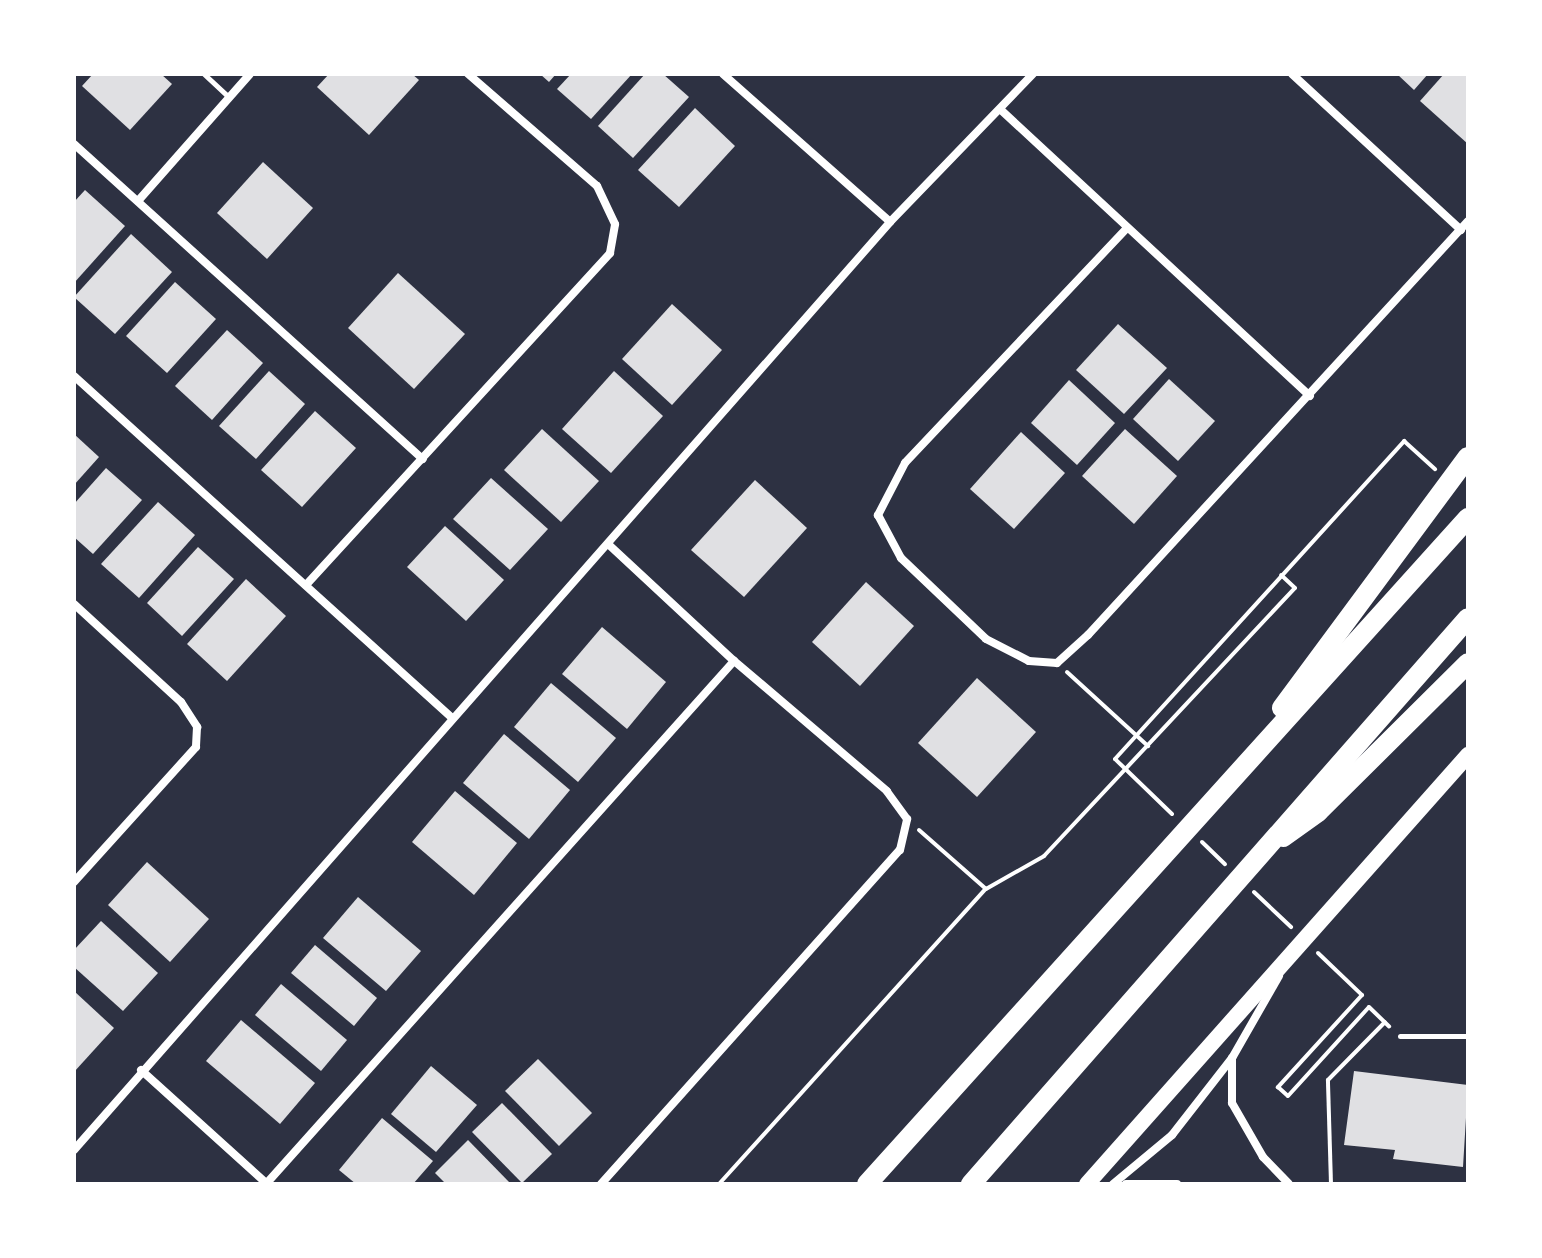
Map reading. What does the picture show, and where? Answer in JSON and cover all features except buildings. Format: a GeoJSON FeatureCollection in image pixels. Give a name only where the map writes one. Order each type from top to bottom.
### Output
{"type":"FeatureCollection","features":[{"type":"Feature","properties":{"kind":"highway"},"geometry":{"type":"LineString","coordinates":[[1212,804],[1468,457]]}},
{"type":"Feature","properties":{"kind":"highway"},"geometry":{"type":"LineString","coordinates":[[867,1184],[1468,518]]}},
{"type":"Feature","properties":{"kind":"highway"},"geometry":{"type":"LineString","coordinates":[[971,1184],[1251,861],[1468,618]]}},
{"type":"Feature","properties":{"kind":"highway"},"geometry":{"type":"LineString","coordinates":[[1251,861],[1318,812],[1468,663]]}},
{"type":"Feature","properties":{"kind":"main road"},"geometry":{"type":"LineString","coordinates":[[1087,1184],[1468,755]]}},
{"type":"Feature","properties":{"kind":"street"},"geometry":{"type":"LineString","coordinates":[[138,201],[250,74]]}},
{"type":"Feature","properties":{"kind":"street"},"geometry":{"type":"LineString","coordinates":[[306,585],[610,253],[615,224],[597,186],[468,74]]}},
{"type":"Feature","properties":{"kind":"street"},"geometry":{"type":"LineString","coordinates":[[723,74],[890,222]]}},
{"type":"Feature","properties":{"kind":"street"},"geometry":{"type":"LineString","coordinates":[[74,1150],[451,717],[609,545],[890,222],[1033,74]]}},
{"type":"Feature","properties":{"kind":"street"},"geometry":{"type":"LineString","coordinates":[[1292,74],[1461,230]]}},
{"type":"Feature","properties":{"kind":"street"},"geometry":{"type":"LineString","coordinates":[[1001,110],[1310,396]]}},
{"type":"Feature","properties":{"kind":"street"},"geometry":{"type":"LineString","coordinates":[[74,144],[423,459]]}},
{"type":"Feature","properties":{"kind":"street"},"geometry":{"type":"LineString","coordinates":[[1127,228],[905,463],[878,515],[901,558],[986,639],[1029,661],[1057,663],[1310,396],[1468,221]]}},
{"type":"Feature","properties":{"kind":"street"},"geometry":{"type":"LineString","coordinates":[[74,376],[451,717]]}},
{"type":"Feature","properties":{"kind":"street"},"geometry":{"type":"LineString","coordinates":[[601,1184],[900,850],[907,819],[887,791],[734,661],[609,545]]}},
{"type":"Feature","properties":{"kind":"street"},"geometry":{"type":"LineString","coordinates":[[74,604],[181,702],[197,727],[196,747],[74,882]]}},
{"type":"Feature","properties":{"kind":"street"},"geometry":{"type":"LineString","coordinates":[[141,1070],[266,1184],[734,661]]}},
{"type":"Feature","properties":{"kind":"street"},"geometry":{"type":"LineString","coordinates":[[1113,1184],[1172,1135],[1232,1058],[1291,953]]}},
{"type":"Feature","properties":{"kind":"street"},"geometry":{"type":"LineString","coordinates":[[1232,1058],[1232,1103],[1263,1157],[1289,1184]]}},
{"type":"Feature","properties":{"kind":"street"},"geometry":{"type":"LineString","coordinates":[[1126,1184],[1177,1184]]}},
{"type":"Feature","properties":{"kind":"lane"},"geometry":{"type":"LineString","coordinates":[[204,74],[229,97]]}},
{"type":"Feature","properties":{"kind":"lane"},"geometry":{"type":"LineString","coordinates":[[1400,1036],[1468,1036]]}},
{"type":"Feature","properties":{"kind":"path"},"geometry":{"type":"LineString","coordinates":[[1115,759],[1404,441],[1449,481]]}},
{"type":"Feature","properties":{"kind":"path"},"geometry":{"type":"LineString","coordinates":[[719,1184],[986,889],[1044,856],[1295,588],[1281,575]]}},
{"type":"Feature","properties":{"kind":"path"},"geometry":{"type":"LineString","coordinates":[[1057,663],[1148,746]]}},
{"type":"Feature","properties":{"kind":"path"},"geometry":{"type":"LineString","coordinates":[[907,819],[986,889]]}},
{"type":"Feature","properties":{"kind":"path"},"geometry":{"type":"LineString","coordinates":[[1362,995],[1278,1087],[1288,1096],[1369,1007],[1400,1036]]}},
{"type":"Feature","properties":{"kind":"path"},"geometry":{"type":"LineString","coordinates":[[1331,1184],[1328,1080],[1385,1022]]}}]}
